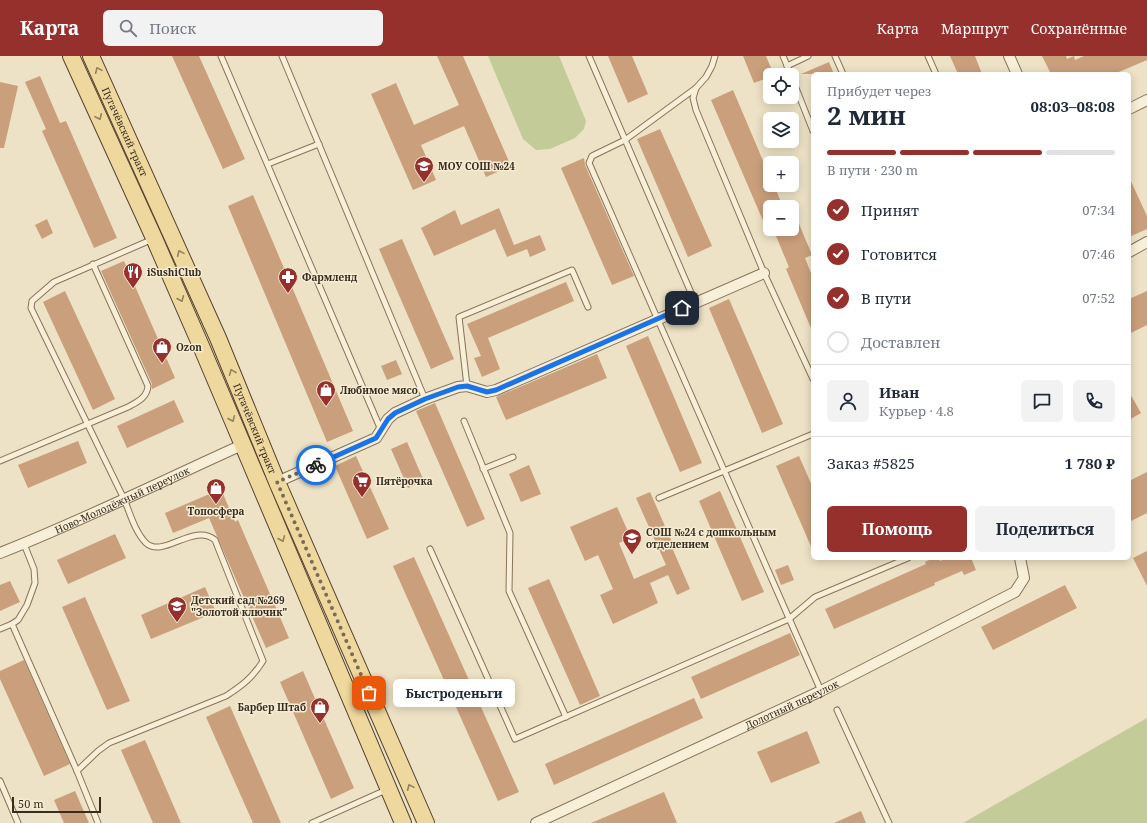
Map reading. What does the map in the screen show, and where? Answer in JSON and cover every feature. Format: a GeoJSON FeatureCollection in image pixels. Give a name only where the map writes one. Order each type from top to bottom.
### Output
{"type":"FeatureCollection","features":[{"type":"Feature","properties":{"kind":"main road","name":"Пугачёвский тракт"},"geometry":{"type":"LineString","coordinates":[[71,56],[154,238],[403,823]]}},
{"type":"Feature","properties":{"kind":"main road","name":"Пугачёвский тракт"},"geometry":{"type":"LineString","coordinates":[[91,56],[218,338],[277,482],[426,823]]}},
{"type":"Feature","properties":{"kind":"street"},"geometry":{"type":"LineString","coordinates":[[1009,56],[1016,72]]}},
{"type":"Feature","properties":{"kind":"street"},"geometry":{"type":"LineString","coordinates":[[1131,108],[1147,100]]}},
{"type":"Feature","properties":{"kind":"street"},"geometry":{"type":"LineString","coordinates":[[1131,251],[1147,242]]}},
{"type":"Feature","properties":{"kind":"street"},"geometry":{"type":"LineString","coordinates":[[277,482],[376,438],[388,419],[395,413],[425,399],[458,387],[467,386],[487,392],[496,390],[764,273]]}},
{"type":"Feature","properties":{"kind":"street","name":"Ново-Молодёжный переулок"},"geometry":{"type":"LineString","coordinates":[[0,553],[24,544],[242,445]]}},
{"type":"Feature","properties":{"kind":"street","name":"Долотный переулок"},"geometry":{"type":"LineString","coordinates":[[536,823],[821,691],[1015,592],[1024,578],[1021,560]]}},
{"type":"Feature","properties":{"kind":"lane"},"geometry":{"type":"LineString","coordinates":[[221,56],[381,431]]}},
{"type":"Feature","properties":{"kind":"lane"},"geometry":{"type":"LineString","coordinates":[[282,56],[425,399]]}},
{"type":"Feature","properties":{"kind":"lane"},"geometry":{"type":"LineString","coordinates":[[589,56],[695,302]]}},
{"type":"Feature","properties":{"kind":"lane"},"geometry":{"type":"LineString","coordinates":[[715,56],[712,66],[696,88],[625,140],[592,156],[589,163],[821,691]]}},
{"type":"Feature","properties":{"kind":"lane"},"geometry":{"type":"LineString","coordinates":[[783,56],[787,66],[808,56]]}},
{"type":"Feature","properties":{"kind":"lane"},"geometry":{"type":"LineString","coordinates":[[835,56],[842,72]]}},
{"type":"Feature","properties":{"kind":"lane"},"geometry":{"type":"LineString","coordinates":[[928,56],[935,72]]}},
{"type":"Feature","properties":{"kind":"lane"},"geometry":{"type":"LineString","coordinates":[[696,88],[693,98],[696,110],[764,273],[811,375]]}},
{"type":"Feature","properties":{"kind":"lane"},"geometry":{"type":"LineString","coordinates":[[799,96],[811,126]]}},
{"type":"Feature","properties":{"kind":"lane"},"geometry":{"type":"LineString","coordinates":[[268,164],[319,144]]}},
{"type":"Feature","properties":{"kind":"lane"},"geometry":{"type":"LineString","coordinates":[[77,771],[98,751],[109,743],[226,696],[243,685],[255,673],[263,660],[215,540],[210,535],[198,534],[160,547],[152,547],[146,542],[138,530],[32,310],[31,304],[38,295],[54,282],[154,238]]}},
{"type":"Feature","properties":{"kind":"lane"},"geometry":{"type":"LineString","coordinates":[[0,461],[128,407],[148,392],[148,386],[93,264]]}},
{"type":"Feature","properties":{"kind":"lane"},"geometry":{"type":"LineString","coordinates":[[467,386],[459,317],[572,270],[588,307]]}},
{"type":"Feature","properties":{"kind":"lane"},"geometry":{"type":"LineString","coordinates":[[464,421],[510,534],[509,591],[566,717]]}},
{"type":"Feature","properties":{"kind":"lane"},"geometry":{"type":"LineString","coordinates":[[659,498],[811,435]]}},
{"type":"Feature","properties":{"kind":"lane"},"geometry":{"type":"LineString","coordinates":[[483,469],[512,457]]}},
{"type":"Feature","properties":{"kind":"lane"},"geometry":{"type":"LineString","coordinates":[[0,629],[18,620],[27,605],[35,583],[34,569],[24,544]]}},
{"type":"Feature","properties":{"kind":"lane"},"geometry":{"type":"LineString","coordinates":[[430,549],[515,739],[789,618],[815,597],[903,560]]}},
{"type":"Feature","properties":{"kind":"lane"},"geometry":{"type":"LineString","coordinates":[[12,624],[77,771],[98,823]]}},
{"type":"Feature","properties":{"kind":"lane"},"geometry":{"type":"LineString","coordinates":[[837,710],[889,823]]}},
{"type":"Feature","properties":{"kind":"lane"},"geometry":{"type":"LineString","coordinates":[[0,781],[18,823]]}},
{"type":"Feature","properties":{"kind":"lane"},"geometry":{"type":"LineString","coordinates":[[312,823],[389,789]]}},
{"type":"Feature","properties":{"kind":"green space"},"geometry":{"type":"Polygon","coordinates":[[[488,56],[559,56],[586,121],[584,129],[575,138],[550,149],[536,150],[523,139],[488,56]]]}},
{"type":"Feature","properties":{"kind":"green space"},"geometry":{"type":"Polygon","coordinates":[[[1147,718],[1147,823],[963,823],[1147,718]]]}},
{"type":"Feature","properties":{"kind":"building"},"geometry":{"type":"Polygon","coordinates":[[[172,56],[199,56],[245,159],[223,169],[172,56]]]}},
{"type":"Feature","properties":{"kind":"building"},"geometry":{"type":"Polygon","coordinates":[[[437,56],[463,56],[511,166],[486,177],[464,126],[421,145],[436,180],[413,190],[371,94],[396,83],[414,125],[459,105],[437,56]]]}},
{"type":"Feature","properties":{"kind":"building"},"geometry":{"type":"Polygon","coordinates":[[[608,56],[632,56],[648,94],[628,103],[608,56]]]}},
{"type":"Feature","properties":{"kind":"building"},"geometry":{"type":"Polygon","coordinates":[[[743,56],[766,56],[771,68],[763,68],[763,80],[754,83],[743,56]]]}},
{"type":"Feature","properties":{"kind":"building"},"geometry":{"type":"Polygon","coordinates":[[[950,56],[975,56],[981,72],[957,72],[950,56]]]}},
{"type":"Feature","properties":{"kind":"building"},"geometry":{"type":"Polygon","coordinates":[[[1042,56],[1066,56],[1067,59],[1074,56],[1075,60],[1084,56],[1147,56],[1147,60],[1119,72],[1050,72],[1042,56]]]}},
{"type":"Feature","properties":{"kind":"building"},"geometry":{"type":"Polygon","coordinates":[[[829,62],[833,72],[811,72],[811,74],[801,74],[829,62]]]}},
{"type":"Feature","properties":{"kind":"building"},"geometry":{"type":"Polygon","coordinates":[[[40,76],[60,123],[66,121],[117,238],[94,248],[42,131],[46,129],[25,82],[40,76]]]}},
{"type":"Feature","properties":{"kind":"building"},"geometry":{"type":"Polygon","coordinates":[[[0,82],[18,86],[4,148],[0,148],[0,82]]]}},
{"type":"Feature","properties":{"kind":"building"},"geometry":{"type":"Polygon","coordinates":[[[733,90],[763,161],[763,192],[777,192],[780,200],[763,200],[763,221],[711,100],[733,90]]]}},
{"type":"Feature","properties":{"kind":"building"},"geometry":{"type":"Polygon","coordinates":[[[660,129],[712,246],[688,257],[637,139],[660,129]]]}},
{"type":"Feature","properties":{"kind":"building"},"geometry":{"type":"Polygon","coordinates":[[[584,158],[585,165],[634,276],[612,285],[561,168],[584,158]]]}},
{"type":"Feature","properties":{"kind":"building"},"geometry":{"type":"Polygon","coordinates":[[[1131,181],[1147,216],[1147,229],[1131,236],[1131,181]]]}},
{"type":"Feature","properties":{"kind":"building"},"geometry":{"type":"Polygon","coordinates":[[[253,195],[353,431],[327,442],[228,206],[253,195]]]}},
{"type":"Feature","properties":{"kind":"building"},"geometry":{"type":"Polygon","coordinates":[[[499,208],[514,245],[540,235],[546,250],[530,257],[527,249],[507,257],[495,229],[434,256],[421,228],[455,210],[461,225],[499,208]]]}},
{"type":"Feature","properties":{"kind":"building"},"geometry":{"type":"Polygon","coordinates":[[[47,219],[53,233],[42,239],[35,225],[47,219]]]}},
{"type":"Feature","properties":{"kind":"building"},"geometry":{"type":"Polygon","coordinates":[[[799,224],[811,253],[811,255],[805,258],[811,273],[811,328],[786,269],[789,267],[776,236],[799,236],[799,224]]]}},
{"type":"Feature","properties":{"kind":"building"},"geometry":{"type":"Polygon","coordinates":[[[402,239],[454,359],[431,369],[379,249],[402,239]]]}},
{"type":"Feature","properties":{"kind":"building"},"geometry":{"type":"Polygon","coordinates":[[[124,261],[175,378],[152,389],[152,384],[101,271],[124,261]]]}},
{"type":"Feature","properties":{"kind":"building"},"geometry":{"type":"Polygon","coordinates":[[[566,282],[574,301],[488,338],[500,369],[482,377],[474,358],[481,356],[467,324],[566,282]]]}},
{"type":"Feature","properties":{"kind":"building"},"geometry":{"type":"Polygon","coordinates":[[[65,291],[115,399],[93,410],[43,302],[65,291]]]}},
{"type":"Feature","properties":{"kind":"building"},"geometry":{"type":"Polygon","coordinates":[[[1147,291],[1147,325],[1131,333],[1131,298],[1147,291]]]}},
{"type":"Feature","properties":{"kind":"building"},"geometry":{"type":"Polygon","coordinates":[[[729,299],[783,424],[762,433],[709,308],[729,299]]]}},
{"type":"Feature","properties":{"kind":"building"},"geometry":{"type":"Polygon","coordinates":[[[648,336],[702,463],[680,472],[626,346],[648,336]]]}},
{"type":"Feature","properties":{"kind":"building"},"geometry":{"type":"Polygon","coordinates":[[[597,354],[607,378],[506,420],[496,397],[597,354]]]}},
{"type":"Feature","properties":{"kind":"building"},"geometry":{"type":"Polygon","coordinates":[[[396,360],[402,374],[387,380],[381,366],[396,360]]]}},
{"type":"Feature","properties":{"kind":"building"},"geometry":{"type":"Polygon","coordinates":[[[1131,396],[1141,413],[1131,419],[1131,396]]]}},
{"type":"Feature","properties":{"kind":"building"},"geometry":{"type":"Polygon","coordinates":[[[174,400],[184,422],[127,448],[117,426],[174,400]]]}},
{"type":"Feature","properties":{"kind":"building"},"geometry":{"type":"Polygon","coordinates":[[[435,403],[485,519],[467,527],[416,411],[435,403]]]}},
{"type":"Feature","properties":{"kind":"building"},"geometry":{"type":"Polygon","coordinates":[[[78,441],[87,463],[28,488],[18,465],[78,441]]]}},
{"type":"Feature","properties":{"kind":"building"},"geometry":{"type":"Polygon","coordinates":[[[407,442],[424,481],[408,488],[391,449],[407,442]]]}},
{"type":"Feature","properties":{"kind":"building","name":"Пятёрочка"},"geometry":{"type":"Polygon","coordinates":[[[356,456],[389,529],[367,539],[335,466],[356,456]]]}},
{"type":"Feature","properties":{"kind":"building"},"geometry":{"type":"Polygon","coordinates":[[[799,456],[811,483],[811,546],[776,466],[799,456]]]}},
{"type":"Feature","properties":{"kind":"building"},"geometry":{"type":"Polygon","coordinates":[[[529,465],[541,494],[521,502],[509,474],[529,465]]]}},
{"type":"Feature","properties":{"kind":"building"},"geometry":{"type":"Polygon","coordinates":[[[1147,472],[1147,513],[1131,521],[1131,480],[1147,472]]]}},
{"type":"Feature","properties":{"kind":"building"},"geometry":{"type":"Polygon","coordinates":[[[221,489],[235,522],[238,520],[289,638],[266,648],[209,518],[173,533],[165,513],[221,489]]]}},
{"type":"Feature","properties":{"kind":"building"},"geometry":{"type":"Polygon","coordinates":[[[720,491],[764,592],[742,601],[699,501],[720,491]]]}},
{"type":"Feature","properties":{"kind":"building"},"geometry":{"type":"Polygon","coordinates":[[[650,492],[675,549],[673,550],[690,589],[677,595],[668,575],[650,583],[658,603],[613,624],[600,595],[613,589],[598,555],[585,561],[570,527],[617,507],[631,538],[619,543],[634,579],[666,565],[636,498],[650,492]]]}},
{"type":"Feature","properties":{"kind":"building"},"geometry":{"type":"Polygon","coordinates":[[[115,534],[126,558],[68,584],[57,560],[115,534]]]}},
{"type":"Feature","properties":{"kind":"building"},"geometry":{"type":"Polygon","coordinates":[[[1147,551],[1147,586],[1133,558],[1147,551]]]}},
{"type":"Feature","properties":{"kind":"building"},"geometry":{"type":"Polygon","coordinates":[[[414,557],[519,792],[498,801],[393,566],[414,557]]]}},
{"type":"Feature","properties":{"kind":"building"},"geometry":{"type":"Polygon","coordinates":[[[929,560],[972,560],[976,570],[964,575],[962,571],[934,583],[935,585],[834,629],[825,609],[926,564],[925,562],[929,560]]]}},
{"type":"Feature","properties":{"kind":"building"},"geometry":{"type":"Polygon","coordinates":[[[788,565],[794,580],[781,585],[775,570],[788,565]]]}},
{"type":"Feature","properties":{"kind":"building"},"geometry":{"type":"Polygon","coordinates":[[[549,579],[600,696],[580,705],[528,588],[549,579]]]}},
{"type":"Feature","properties":{"kind":"building"},"geometry":{"type":"Polygon","coordinates":[[[10,581],[20,602],[0,611],[0,585],[10,581]]]}},
{"type":"Feature","properties":{"kind":"building"},"geometry":{"type":"Polygon","coordinates":[[[1065,585],[1077,608],[993,650],[981,627],[1065,585]]]}},
{"type":"Feature","properties":{"kind":"building"},"geometry":{"type":"Polygon","coordinates":[[[205,587],[216,612],[151,639],[141,615],[205,587]]]}},
{"type":"Feature","properties":{"kind":"building"},"geometry":{"type":"Polygon","coordinates":[[[85,597],[130,701],[107,710],[62,607],[85,597]]]}},
{"type":"Feature","properties":{"kind":"building"},"geometry":{"type":"Polygon","coordinates":[[[790,633],[800,655],[701,699],[691,677],[790,633]]]}},
{"type":"Feature","properties":{"kind":"building"},"geometry":{"type":"Polygon","coordinates":[[[24,660],[70,764],[44,776],[0,679],[0,671],[24,660]]]}},
{"type":"Feature","properties":{"kind":"building"},"geometry":{"type":"Polygon","coordinates":[[[303,671],[354,788],[331,799],[280,682],[303,671]]]}},
{"type":"Feature","properties":{"kind":"building"},"geometry":{"type":"Polygon","coordinates":[[[694,698],[703,718],[554,785],[545,764],[694,698]]]}},
{"type":"Feature","properties":{"kind":"building"},"geometry":{"type":"Polygon","coordinates":[[[230,706],[281,823],[253,823],[206,717],[230,706]]]}},
{"type":"Feature","properties":{"kind":"building"},"geometry":{"type":"Polygon","coordinates":[[[807,731],[820,763],[771,783],[757,752],[807,731]]]}},
{"type":"Feature","properties":{"kind":"building"},"geometry":{"type":"Polygon","coordinates":[[[145,740],[181,823],[153,823],[121,750],[145,740]]]}},
{"type":"Feature","properties":{"kind":"building"},"geometry":{"type":"Polygon","coordinates":[[[75,791],[89,823],[64,823],[54,800],[75,791]]]}},
{"type":"Feature","properties":{"kind":"building"},"geometry":{"type":"Polygon","coordinates":[[[664,792],[677,823],[591,823],[664,792]]]}},
{"type":"Feature","properties":{"kind":"building"},"geometry":{"type":"Polygon","coordinates":[[[861,811],[866,823],[834,823],[861,811]]]}},
{"type":"Feature","properties":{"kind":"way so far"},"geometry":{"type":"LineString","coordinates":[[316,465],[277,482],[369,693]]}},
{"type":"Feature","properties":{"kind":"place","name":"МОУ СОШ №24"},"geometry":{"type":"Point","coordinates":[424,183]}},
{"type":"Feature","properties":{"kind":"place","name":"iSushiClub"},"geometry":{"type":"Point","coordinates":[133,289]}},
{"type":"Feature","properties":{"kind":"place","name":"Фармленд"},"geometry":{"type":"Point","coordinates":[288,294]}},
{"type":"Feature","properties":{"kind":"place","name":"Ozon"},"geometry":{"type":"Point","coordinates":[162,364]}},
{"type":"Feature","properties":{"kind":"place","name":"Любимое мясо"},"geometry":{"type":"Point","coordinates":[326,407]}},
{"type":"Feature","properties":{"kind":"place","name":"Пятёрочка"},"geometry":{"type":"Point","coordinates":[362,498]}},
{"type":"Feature","properties":{"kind":"place","name":"Топосфера"},"geometry":{"type":"Point","coordinates":[216,505]}},
{"type":"Feature","properties":{"kind":"place","name":"СОШ №24 с дошкольным отделением"},"geometry":{"type":"Point","coordinates":[632,555]}},
{"type":"Feature","properties":{"kind":"place","name":"Детский сад №269 \"Золотой ключик\""},"geometry":{"type":"Point","coordinates":[177,623]}},
{"type":"Feature","properties":{"kind":"place","name":"Быстроденьги"},"geometry":{"type":"Point","coordinates":[369,693]}},
{"type":"Feature","properties":{"kind":"place","name":"Барбер Штаб"},"geometry":{"type":"Point","coordinates":[320,724]}},
{"type":"Feature","properties":{"kind":"route"},"geometry":{"type":"LineString","coordinates":[[316,465],[376,438],[388,419],[403,408],[458,387],[467,386],[487,392],[496,390],[682,308]]}}]}
